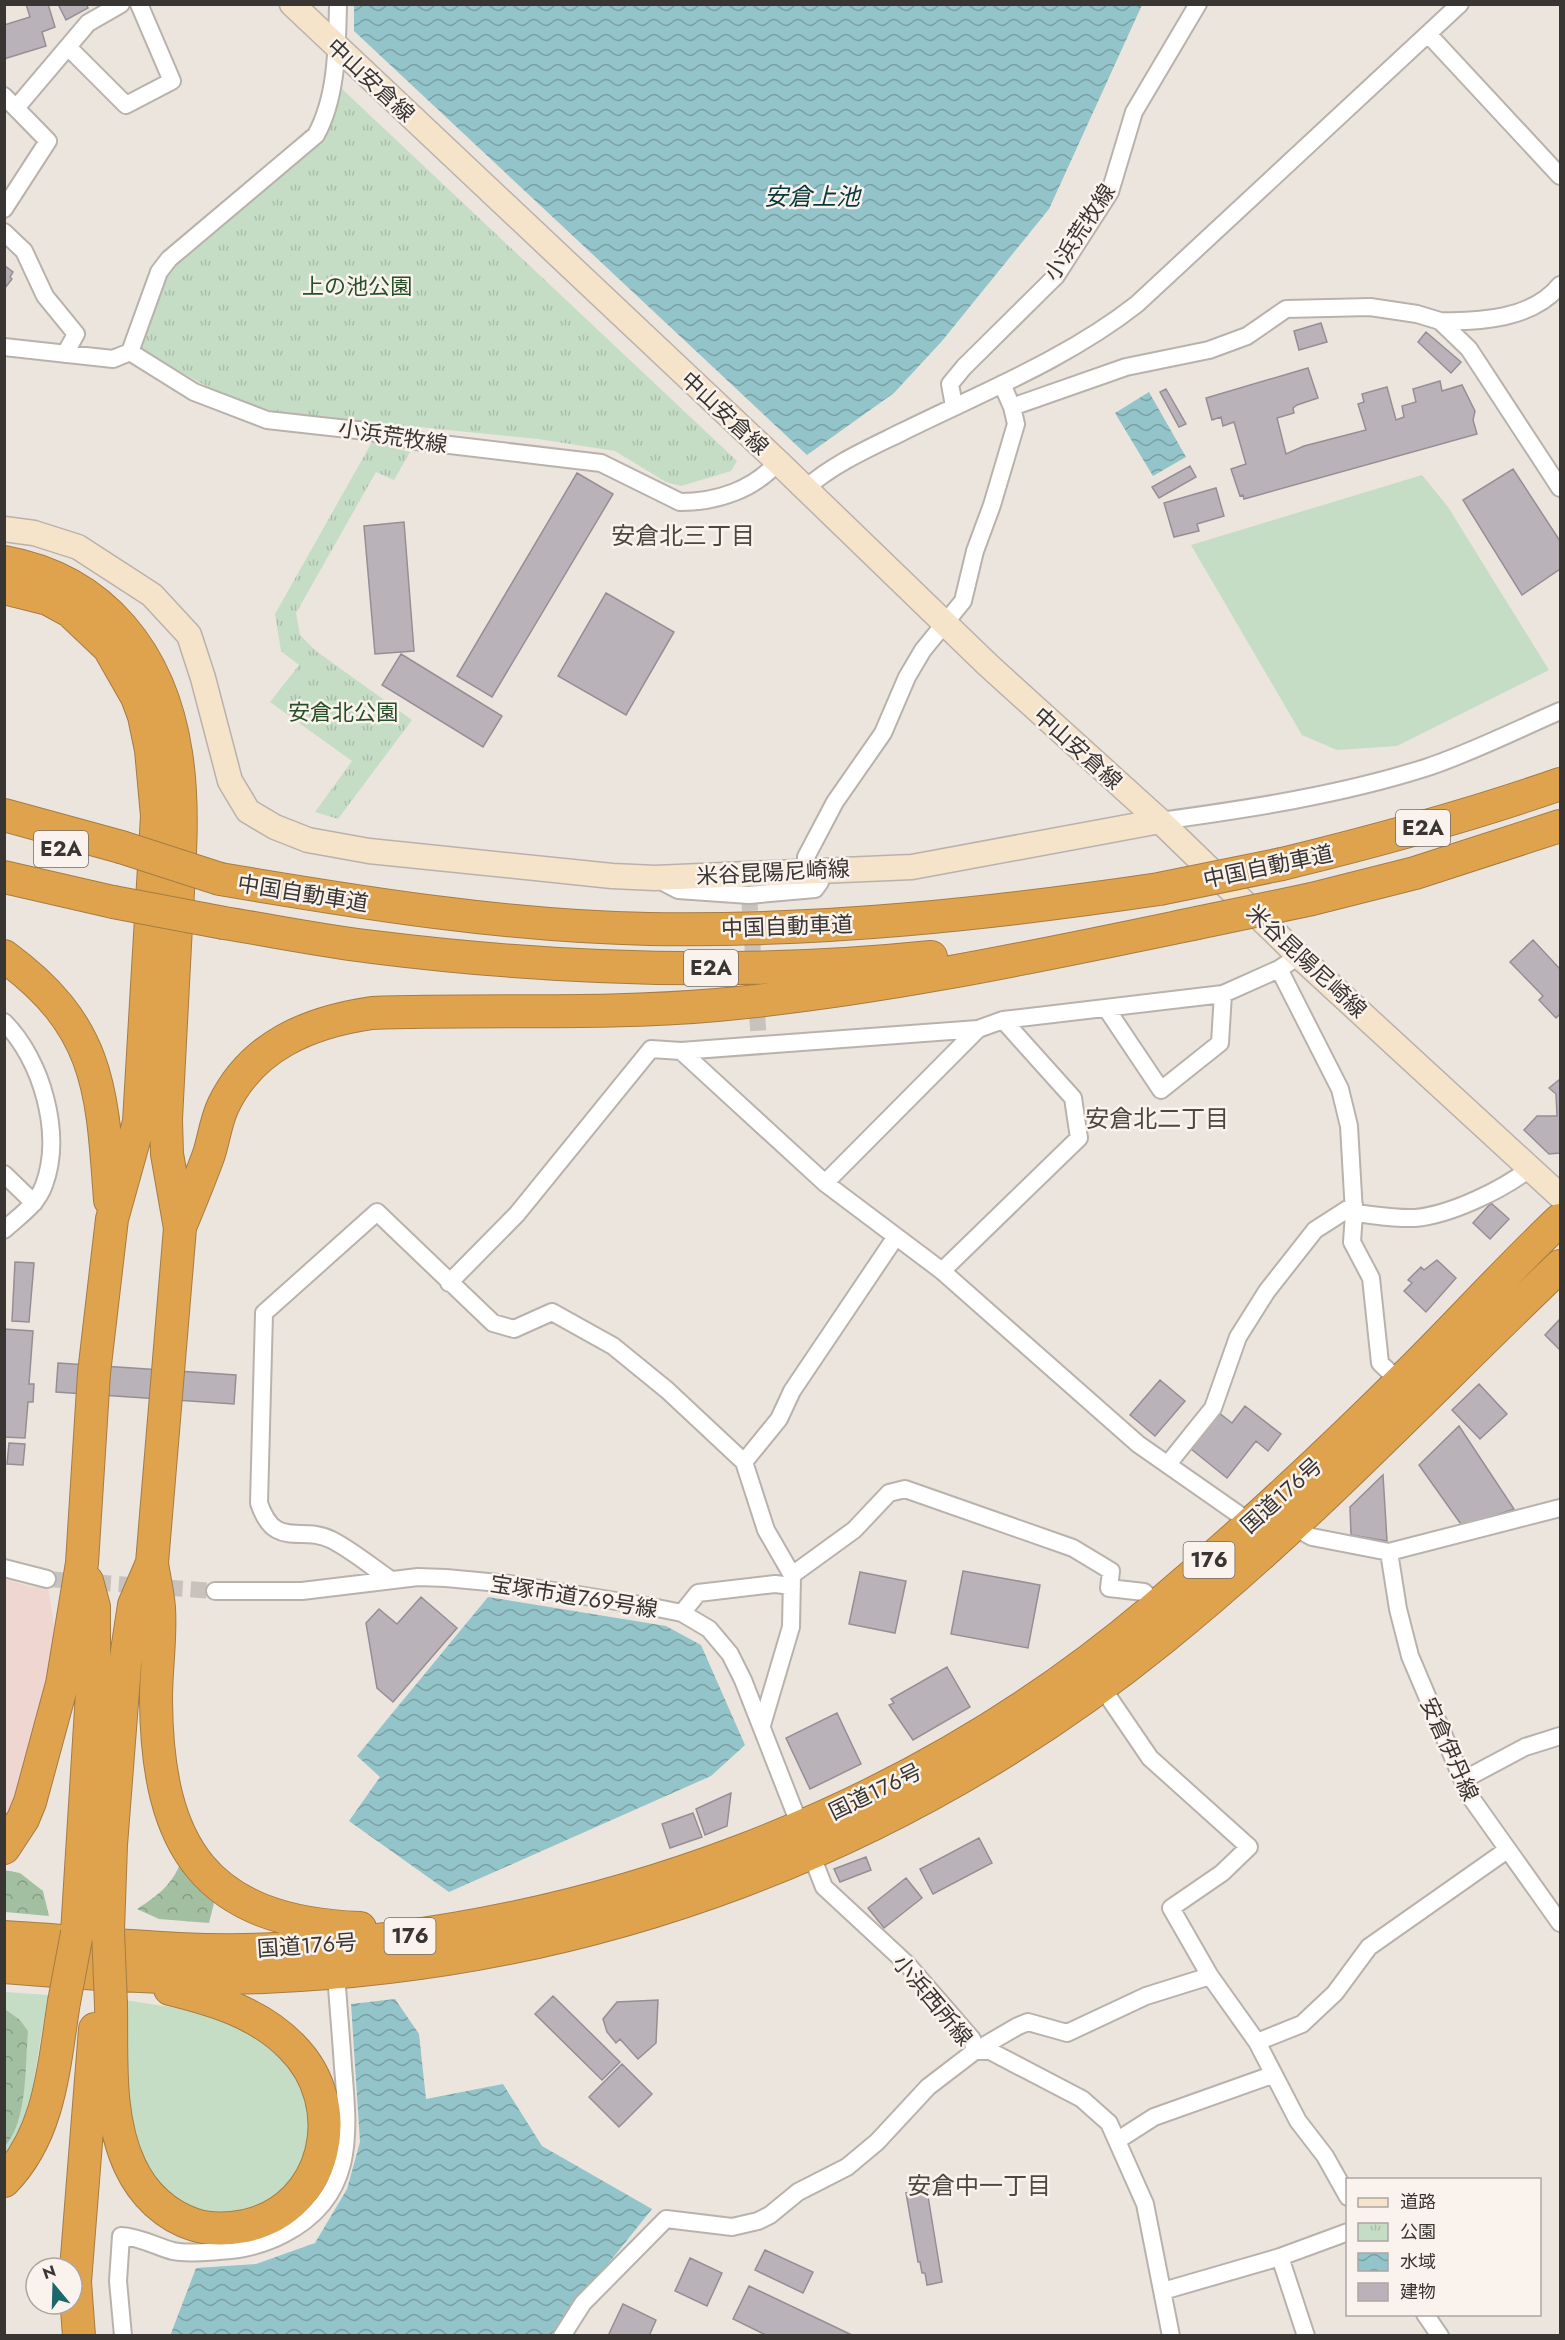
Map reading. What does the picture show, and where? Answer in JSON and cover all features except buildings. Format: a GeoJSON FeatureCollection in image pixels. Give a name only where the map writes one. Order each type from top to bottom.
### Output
{"type":"FeatureCollection","features":[{"type":"Feature","properties":{"kind":"highway"},"geometry":{"type":"LineString","coordinates":[[4,562],[47,573],[70,584],[112,615],[143,656],[160,693],[171,724],[176,755],[181,832],[166,1120],[167,1154],[180,1228],[152,1563],[159,1608],[158,1733],[166,1802],[185,1844],[206,1875],[220,1888],[250,1906],[288,1918],[357,1928],[476,1927]]}},
{"type":"Feature","properties":{"kind":"highway"},"geometry":{"type":"LineString","coordinates":[[4,588],[48,599],[70,611],[110,648],[137,698],[151,750],[157,816],[139,1122],[111,1219],[94,1373],[82,1563],[62,1684],[30,1802],[23,1819],[4,1848]]}},
{"type":"Feature","properties":{"kind":"highway","name":"中国自動車道"},"geometry":{"type":"LineString","coordinates":[[4,835],[119,855],[220,879],[383,906],[519,921],[646,929],[770,929],[906,921],[1039,907],[1159,889],[1282,864],[1386,839],[1501,805],[1560,784]]}},
{"type":"Feature","properties":{"kind":"highway"},"geometry":{"type":"LineString","coordinates":[[4,815],[119,855]]}},
{"type":"Feature","properties":{"kind":"highway","name":"中国自動車道"},"geometry":{"type":"LineString","coordinates":[[4,877],[113,902],[372,947],[519,962],[647,968],[772,968],[909,959],[1033,947],[1197,923],[1312,899],[1415,873],[1560,826]]}},
{"type":"Feature","properties":{"kind":"highway"},"geometry":{"type":"LineString","coordinates":[[180,1228],[210,1152],[224,1105],[246,1070],[279,1042],[312,1027],[341,1018],[384,1012],[613,1010],[728,1003],[954,973],[1197,923]]}},
{"type":"Feature","properties":{"kind":"highway"},"geometry":{"type":"LineString","coordinates":[[4,956],[45,992],[83,1040],[93,1066],[104,1122],[111,1219]]}},
{"type":"Feature","properties":{"kind":"highway","name":"国道176号"},"geometry":{"type":"LineString","coordinates":[[4,1967],[106,1974],[254,1977],[336,1972],[524,1946],[644,1915],[706,1895],[806,1841],[981,1734],[1064,1677],[1158,1605],[1251,1522],[1400,1382],[1560,1220]]}},
{"type":"Feature","properties":{"kind":"highway","name":"国道176号"},"geometry":{"type":"LineString","coordinates":[[4,1937],[192,1948],[269,1949],[346,1944],[476,1927],[562,1908],[653,1882],[770,1842],[806,1841],[928,1798],[1039,1730],[1163,1639],[1401,1423],[1560,1266]]}},
{"type":"Feature","properties":{"kind":"highway"},"geometry":{"type":"LineString","coordinates":[[4,2181],[23,2158],[46,2107],[87,2003],[108,1931],[98,1844],[94,1607],[82,1563]]}},
{"type":"Feature","properties":{"kind":"highway"},"geometry":{"type":"LineString","coordinates":[[106,1974],[206,1997],[231,2006],[273,2030],[293,2047],[309,2069],[325,2113],[323,2149],[309,2181],[285,2208],[253,2224],[216,2229],[184,2222],[169,2213],[148,2193],[130,2165],[118,2129],[113,2083],[87,2003],[77,1933],[98,1844],[134,1605],[152,1563]]}},
{"type":"Feature","properties":{"kind":"highway"},"geometry":{"type":"LineString","coordinates":[[4,1980],[73,1972]]}},
{"type":"Feature","properties":{"kind":"highway"},"geometry":{"type":"LineString","coordinates":[[60,2256],[65,2121],[87,2003]]}},
{"type":"Feature","properties":{"kind":"highway"},"geometry":{"type":"LineString","coordinates":[[79,2336],[75,2282],[87,2003]]}},
{"type":"Feature","properties":{"kind":"highway"},"geometry":{"type":"LineString","coordinates":[[57,2336],[58,2316]]}},
{"type":"Feature","properties":{"kind":"main road","name":"中山安倉線"},"geometry":{"type":"LineString","coordinates":[[291,4],[778,462],[945,624],[1160,821]]}},
{"type":"Feature","properties":{"kind":"main road","name":"米谷昆陽尼崎線"},"geometry":{"type":"LineString","coordinates":[[4,529],[34,533],[78,547],[152,595],[189,635],[203,678],[230,781],[248,811],[275,827],[308,840],[369,851],[612,876],[655,878],[912,867],[1160,821],[1299,956],[1560,1196]]}},
{"type":"Feature","properties":{"kind":"street"},"geometry":{"type":"LineString","coordinates":[[4,209],[48,141],[10,102],[68,46],[88,23],[121,4]]}},
{"type":"Feature","properties":{"kind":"street"},"geometry":{"type":"LineString","coordinates":[[68,46],[126,105],[172,81],[139,4]]}},
{"type":"Feature","properties":{"kind":"street"},"geometry":{"type":"LineString","coordinates":[[4,347],[113,359],[130,352],[159,272],[169,259],[316,135],[323,123],[338,49],[338,4]]}},
{"type":"Feature","properties":{"kind":"street","name":"小浜荒牧線"},"geometry":{"type":"LineString","coordinates":[[954,406],[950,384],[963,367],[1056,276],[1110,192],[1134,112],[1198,4]]}},
{"type":"Feature","properties":{"kind":"street"},"geometry":{"type":"LineString","coordinates":[[805,489],[820,476],[861,452],[1002,384],[1111,325],[1137,304],[1460,4]]}},
{"type":"Feature","properties":{"kind":"street"},"geometry":{"type":"LineString","coordinates":[[1428,34],[1560,176]]}},
{"type":"Feature","properties":{"kind":"street"},"geometry":{"type":"LineString","coordinates":[[4,232],[24,251],[45,296],[76,334],[66,354]]}},
{"type":"Feature","properties":{"kind":"street"},"geometry":{"type":"LineString","coordinates":[[1012,407],[1126,367],[1209,350],[1247,336],[1286,309],[1370,307],[1417,314],[1440,321],[1480,321],[1536,306],[1560,285]]}},
{"type":"Feature","properties":{"kind":"street"},"geometry":{"type":"LineString","coordinates":[[1440,321],[1469,349],[1560,488]]}},
{"type":"Feature","properties":{"kind":"street","name":"小浜荒牧線"},"geometry":{"type":"LineString","coordinates":[[130,352],[194,393],[267,420],[366,431],[416,441],[601,463],[680,502],[695,502],[752,486],[778,462]]}},
{"type":"Feature","properties":{"kind":"street"},"geometry":{"type":"LineString","coordinates":[[814,870],[806,856],[835,802],[883,733],[907,677],[923,650],[963,601],[975,551],[992,505],[1016,424],[1012,407],[1002,384]]}},
{"type":"Feature","properties":{"kind":"street"},"geometry":{"type":"LineString","coordinates":[[1160,821],[1233,811],[1354,787],[1426,768],[1560,711]]}},
{"type":"Feature","properties":{"kind":"street"},"geometry":{"type":"LineString","coordinates":[[449,1283],[517,1214],[651,1049],[681,1050],[978,1029],[1003,1020],[1223,994],[1279,969],[1299,956]]}},
{"type":"Feature","properties":{"kind":"street"},"geometry":{"type":"LineString","coordinates":[[1279,969],[1340,1089],[1349,1126],[1354,1209],[1352,1242],[1371,1278],[1380,1363],[1400,1382]]}},
{"type":"Feature","properties":{"kind":"street"},"geometry":{"type":"LineString","coordinates":[[1106,1008],[1161,1090],[1220,1043],[1223,994]]}},
{"type":"Feature","properties":{"kind":"street"},"geometry":{"type":"LineString","coordinates":[[942,1271],[1079,1137],[1072,1098],[1003,1020]]}},
{"type":"Feature","properties":{"kind":"street"},"geometry":{"type":"LineString","coordinates":[[4,1022],[17,1034],[32,1061],[45,1100],[50,1131],[50,1160],[44,1186],[34,1203],[4,1230]]}},
{"type":"Feature","properties":{"kind":"street"},"geometry":{"type":"LineString","coordinates":[[825,1183],[978,1029]]}},
{"type":"Feature","properties":{"kind":"street"},"geometry":{"type":"LineString","coordinates":[[681,1050],[825,1183],[895,1238],[942,1271],[1129,1436],[1251,1522],[1291,1524],[1312,1537],[1389,1552],[1560,1508]]}},
{"type":"Feature","properties":{"kind":"street"},"geometry":{"type":"LineString","coordinates":[[1168,1464],[1213,1408],[1238,1337],[1267,1291],[1315,1230],[1354,1209],[1416,1218],[1467,1204],[1510,1184],[1529,1168]]}},
{"type":"Feature","properties":{"kind":"street"},"geometry":{"type":"LineString","coordinates":[[4,1173],[34,1203]]}},
{"type":"Feature","properties":{"kind":"street"},"geometry":{"type":"LineString","coordinates":[[391,1580],[330,1539],[285,1533],[273,1528],[264,1517],[259,1503],[264,1313],[377,1212],[449,1283],[494,1323],[514,1329],[552,1312],[613,1346],[667,1390],[744,1462],[766,1530],[792,1580],[791,1627],[762,1725]]}},
{"type":"Feature","properties":{"kind":"street"},"geometry":{"type":"LineString","coordinates":[[744,1462],[779,1419],[792,1391],[895,1238]]}},
{"type":"Feature","properties":{"kind":"street"},"geometry":{"type":"LineString","coordinates":[[682,1613],[698,1593],[792,1580],[854,1530],[890,1493],[906,1489],[1073,1548],[1111,1572],[1109,1588],[1143,1592],[1158,1605]]}},
{"type":"Feature","properties":{"kind":"street","name":"安倉伊丹線"},"geometry":{"type":"LineString","coordinates":[[1389,1552],[1398,1610],[1410,1656],[1463,1780],[1485,1821],[1560,1923]]}},
{"type":"Feature","properties":{"kind":"street"},"geometry":{"type":"LineString","coordinates":[[4,1568],[47,1579]]}},
{"type":"Feature","properties":{"kind":"street","name":"宝塚市道769号線"},"geometry":{"type":"LineString","coordinates":[[215,1591],[302,1591],[391,1580],[446,1578],[499,1583],[682,1613],[709,1629],[730,1654],[762,1725],[806,1841]]}},
{"type":"Feature","properties":{"kind":"street"},"geometry":{"type":"LineString","coordinates":[[1101,1686],[1150,1758],[1250,1847],[1222,1873],[1171,1908],[1210,1976],[1257,2043],[1298,2121],[1325,2156],[1346,2195]]}},
{"type":"Feature","properties":{"kind":"street"},"geometry":{"type":"LineString","coordinates":[[1463,1780],[1525,1748],[1560,1736]]}},
{"type":"Feature","properties":{"kind":"street","name":"小浜西所線"},"geometry":{"type":"LineString","coordinates":[[806,1841],[824,1887],[907,1964],[972,2039],[975,2051],[990,2051],[1082,2099],[1109,2123],[1145,2205],[1171,2336]]}},
{"type":"Feature","properties":{"kind":"street"},"geometry":{"type":"LineString","coordinates":[[1257,2043],[1302,2024],[1335,1993],[1368,1947],[1507,1850]]}},
{"type":"Feature","properties":{"kind":"street"},"geometry":{"type":"LineString","coordinates":[[125,2332],[117,2262],[121,2236],[133,2236],[175,2252],[243,2249],[266,2243],[298,2227],[317,2212],[332,2189],[343,2162],[348,2127],[336,1972]]}},
{"type":"Feature","properties":{"kind":"street"},"geometry":{"type":"LineString","coordinates":[[562,2336],[583,2303],[666,2219],[732,2227],[770,2215],[798,2192],[847,2167],[877,2142],[928,2087],[975,2051],[1018,2026],[1028,2022],[1066,2033],[1146,1996],[1210,1976]]}},
{"type":"Feature","properties":{"kind":"street"},"geometry":{"type":"LineString","coordinates":[[1118,2140],[1154,2117],[1272,2075]]}},
{"type":"Feature","properties":{"kind":"street"},"geometry":{"type":"LineString","coordinates":[[1163,2291],[1280,2257],[1346,2232]]}},
{"type":"Feature","properties":{"kind":"street"},"geometry":{"type":"LineString","coordinates":[[1280,2257],[1306,2336]]}},
{"type":"Feature","properties":{"kind":"street"},"geometry":{"type":"LineString","coordinates":[[1426,2316],[1440,2336]]}},
{"type":"Feature","properties":{"kind":"shaded area"},"geometry":{"type":"Polygon","coordinates":[[[5,1579],[31,1587],[48,1587],[57,1643],[34,1756],[5,1834],[5,1579]]]}},
{"type":"Feature","properties":{"kind":"green space","name":"上の池公園"},"geometry":{"type":"Polygon","coordinates":[[[341,88],[737,461],[731,471],[681,486],[666,482],[615,451],[538,439],[281,413],[233,401],[140,349],[168,272],[322,143],[341,88]]]}},
{"type":"Feature","properties":{"kind":"green space","name":"安倉北公園"},"geometry":{"type":"Polygon","coordinates":[[[372,442],[410,452],[394,480],[376,472],[296,613],[300,635],[316,651],[412,720],[338,819],[315,812],[352,761],[270,702],[299,665],[281,651],[275,614],[372,442]]]}},
{"type":"Feature","properties":{"kind":"green space"},"geometry":{"type":"Polygon","coordinates":[[[1422,475],[1448,507],[1549,670],[1397,746],[1337,750],[1302,735],[1191,545],[1422,475]]]}},
{"type":"Feature","properties":{"kind":"green space"},"geometry":{"type":"Polygon","coordinates":[[[180,1864],[216,1895],[209,1923],[159,1919],[137,1909],[163,1890],[180,1864]]]}},
{"type":"Feature","properties":{"kind":"green space"},"geometry":{"type":"Polygon","coordinates":[[[4,1870],[20,1873],[43,1891],[49,1916],[5,1912],[4,1870]]]}},
{"type":"Feature","properties":{"kind":"green space"},"geometry":{"type":"Polygon","coordinates":[[[5,1992],[48,1995],[29,2109],[5,2163],[8,2011],[5,2009],[5,1992]]]}},
{"type":"Feature","properties":{"kind":"green space"},"geometry":{"type":"Polygon","coordinates":[[[124,2000],[190,2010],[233,2020],[289,2058],[313,2113],[302,2177],[257,2215],[192,2211],[162,2191],[141,2165],[129,2132],[124,2000]]]}},
{"type":"Feature","properties":{"kind":"green space"},"geometry":{"type":"Polygon","coordinates":[[[5,2009],[20,2020],[28,2031],[22,2107],[18,2122],[5,2146],[5,2009]]]}},
{"type":"Feature","properties":{"kind":"water","name":"安倉上池"},"geometry":{"type":"Polygon","coordinates":[[[1142,4],[1049,209],[942,341],[894,393],[807,455],[354,31],[354,5],[1142,4]]]}},
{"type":"Feature","properties":{"kind":"water"},"geometry":{"type":"Polygon","coordinates":[[[1149,392],[1186,457],[1153,476],[1115,413],[1149,392]]]}},
{"type":"Feature","properties":{"kind":"water"},"geometry":{"type":"Polygon","coordinates":[[[488,1597],[666,1626],[701,1645],[745,1745],[711,1776],[449,1892],[349,1821],[380,1777],[357,1756],[488,1597]]]}},
{"type":"Feature","properties":{"kind":"water"},"geometry":{"type":"Polygon","coordinates":[[[395,1999],[419,2034],[426,2099],[503,2084],[542,2146],[652,2209],[551,2335],[170,2336],[196,2268],[256,2264],[315,2243],[347,2189],[360,2142],[351,2004],[395,1999]]]}},
{"type":"Feature","properties":{"kind":"tunnel"},"geometry":{"type":"LineString","coordinates":[[749,895],[759,1043]]}},
{"type":"Feature","properties":{"kind":"tunnel"},"geometry":{"type":"LineString","coordinates":[[47,1579],[215,1591]]}},
{"type":"Feature","properties":{"kind":"district","name":"安倉北三丁目"},"geometry":{"type":"Point","coordinates":[683,536]}},
{"type":"Feature","properties":{"kind":"district","name":"安倉北二丁目"},"geometry":{"type":"Point","coordinates":[1157,1119]}},
{"type":"Feature","properties":{"kind":"district","name":"安倉中一丁目"},"geometry":{"type":"Point","coordinates":[979,2186]}}]}
